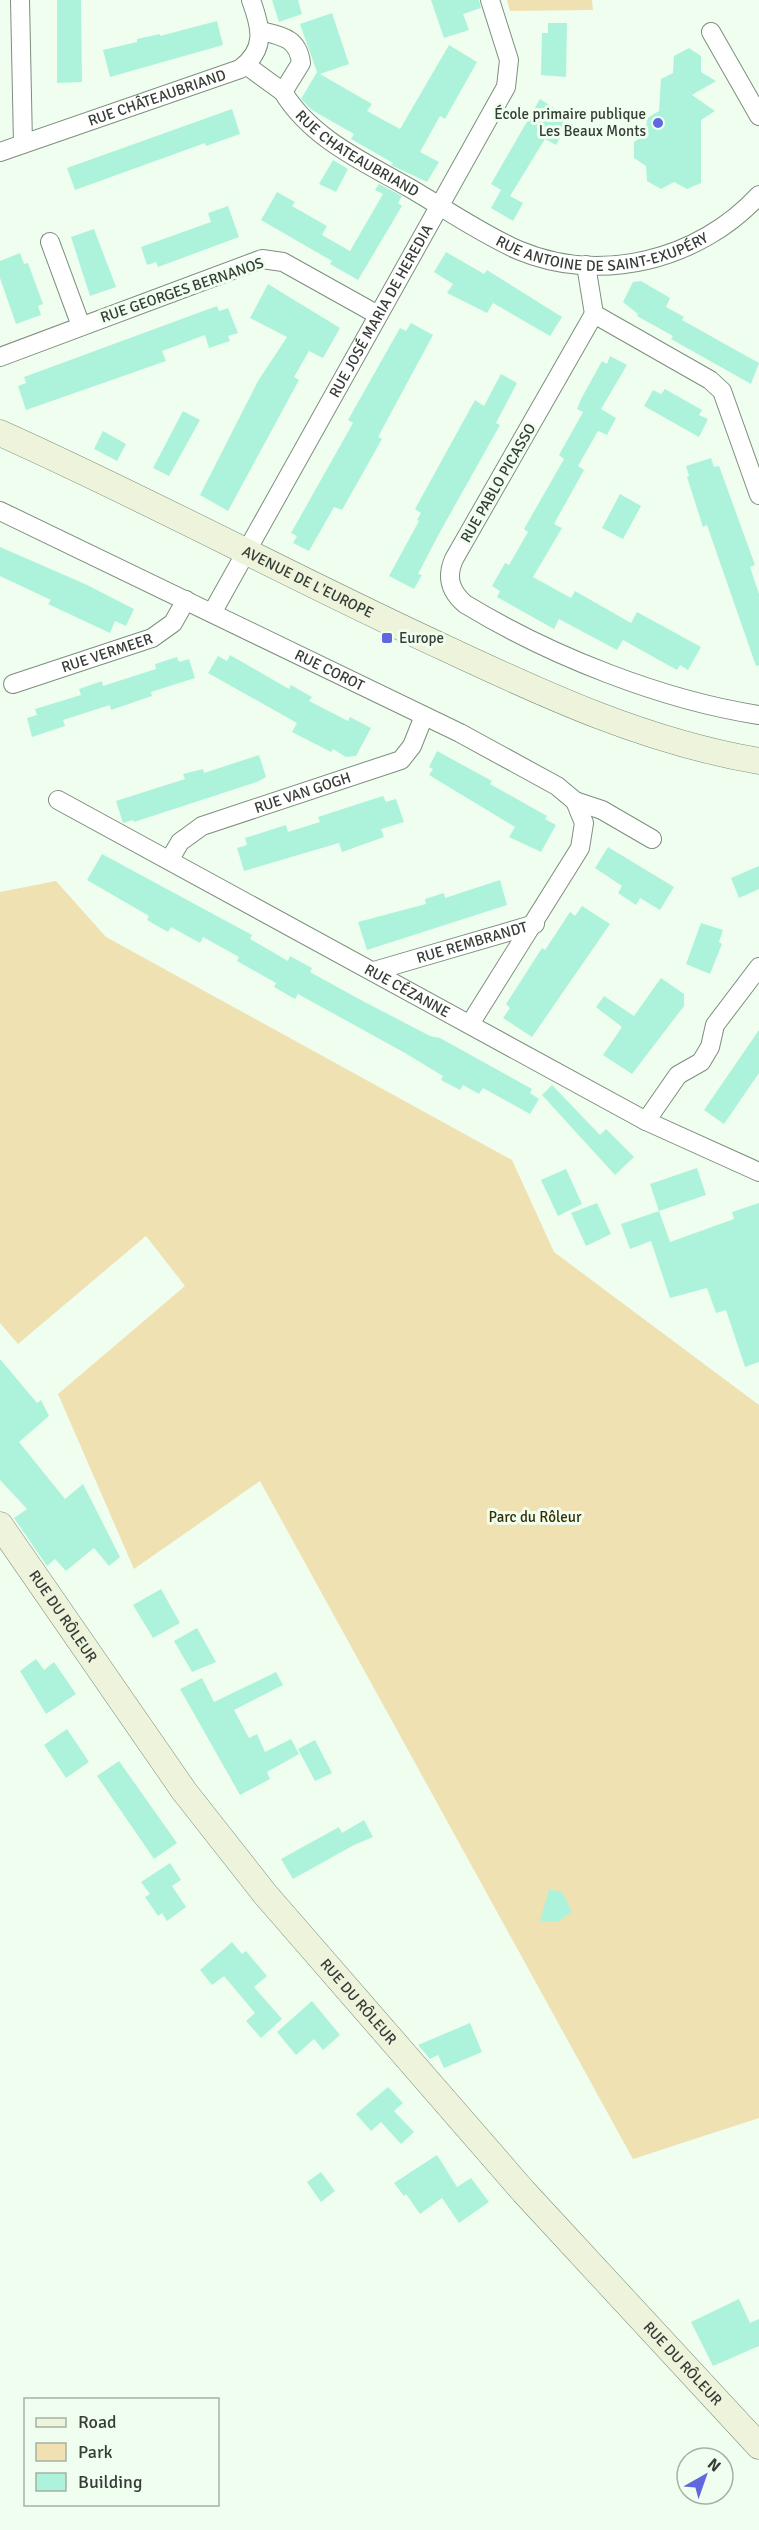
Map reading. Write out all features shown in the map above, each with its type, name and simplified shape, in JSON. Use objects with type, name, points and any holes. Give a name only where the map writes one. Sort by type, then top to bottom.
[{"type":"street","points":[[20,0],[23,144]]},
{"type":"street","points":[[246,65],[260,45],[261,31],[251,0]]},
{"type":"street","name":"RUE JOSÉ MARIA DE HEREDIA","points":[[212,613],[244,552],[501,98],[509,78],[507,52],[490,0]]},
{"type":"street","points":[[261,31],[286,37],[297,47],[301,63],[283,92]]},
{"type":"street","points":[[711,32],[759,116]]},
{"type":"street","name":"RUE CHÂTEAUBRIAND","points":[[0,152],[233,72],[246,65]]},
{"type":"street","name":"RUE CHATEAUBRIAND","points":[[246,65],[283,92],[298,113],[327,139],[440,205]]},
{"type":"street","name":"RUE ANTOINE DE SAINT-EXUPÉRY","points":[[440,205],[518,249],[557,262],[586,265],[627,264],[675,252],[720,230],[759,195]]},
{"type":"street","name":"RUE GEORGES BERNANOS","points":[[50,242],[81,326]]},
{"type":"street","name":"RUE GEORGES BERNANOS","points":[[0,357],[268,259],[283,262],[378,315]]},
{"type":"street","points":[[586,265],[594,314],[710,380],[722,391],[759,495]]},
{"type":"street","name":"RUE PABLO PICASSO","points":[[594,314],[454,559],[450,575],[453,591],[474,610],[581,663],[663,692],[759,715]]},
{"type":"street","name":"AVENUE DE L'EUROPE","points":[[0,433],[559,702],[650,735],[759,761]]},
{"type":"street","name":"RUE COROT","points":[[0,511],[424,716],[543,777],[575,801],[602,810],[652,839]]},
{"type":"street","name":"RUE VERMEER","points":[[13,684],[152,638],[173,622],[186,600]]},
{"type":"street","name":"RUE VAN GOGH","points":[[170,859],[180,842],[202,826],[401,760],[412,746],[424,716]]},
{"type":"street","name":"RUE CÉZANNE","points":[[58,800],[170,859],[646,1121],[759,1172]]},
{"type":"street","name":"RUE REMBRANDT","points":[[470,1024],[535,924],[583,841],[584,823],[575,801]]},
{"type":"street","name":"RUE REMBRANDT","points":[[374,971],[535,924]]},
{"type":"street","points":[[646,1121],[678,1076],[702,1062],[710,1047],[716,1025],[759,967]]},
{"type":"street","name":"RUE DU RÔLEUR","points":[[0,1525],[179,1783],[265,1894],[524,2193],[759,2446]]},
{"type":"green space","points":[[507,0],[592,0],[593,10],[510,11]]},
{"type":"green space","name":"Parc du Rôleur","points":[[56,881],[106,937],[512,1160],[554,1252],[759,1405],[759,2118],[633,2159],[260,1481],[134,1569],[58,1394],[185,1286],[146,1236],[18,1344],[0,1323],[0,892]]},
{"type":"building","points":[[57,0],[81,0],[82,82],[57,83]]},
{"type":"building","points":[[272,0],[298,0],[302,14],[279,22]]},
{"type":"building","points":[[431,0],[479,0],[481,8],[463,14],[469,30],[444,38]]},
{"type":"building","points":[[332,13],[349,64],[320,74],[372,104],[367,111],[400,129],[449,45],[477,62],[445,119],[440,116],[420,152],[439,162],[427,182],[391,165],[393,163],[351,139],[354,134],[312,110],[301,99],[317,72],[300,24]]},
{"type":"building","points":[[217,21],[223,45],[110,77],[103,50],[137,42],[137,39],[160,34],[160,36]]},
{"type":"building","points":[[548,23],[567,23],[566,77],[541,75],[542,33],[548,33]]},
{"type":"building","points":[[689,48],[701,56],[701,72],[716,81],[692,95],[715,111],[701,120],[701,183],[687,189],[674,182],[661,189],[647,181],[646,166],[634,158],[634,142],[646,134],[647,118],[659,111],[661,79],[673,73],[674,56]]},
{"type":"building","points":[[540,99],[568,117],[563,125],[566,127],[556,145],[545,139],[510,196],[523,203],[513,221],[491,208],[501,190],[508,194],[491,184]]},
{"type":"building","points":[[232,109],[240,134],[206,146],[205,143],[75,190],[67,168]]},
{"type":"building","points":[[333,160],[348,169],[336,192],[319,184]]},
{"type":"building","points":[[379,184],[402,196],[398,203],[402,206],[358,280],[330,264],[332,261],[261,220],[277,192],[295,202],[292,206],[327,226],[322,235],[350,251],[383,194],[375,190]]},
{"type":"building","points":[[228,206],[239,237],[158,267],[156,262],[147,265],[141,247],[211,222],[208,213]]},
{"type":"building","points":[[94,229],[116,287],[90,296],[71,237]]},
{"type":"building","points":[[446,252],[484,274],[487,270],[562,317],[550,336],[493,303],[487,313],[447,293],[453,284],[434,272]]},
{"type":"building","points":[[20,253],[24,264],[28,263],[43,304],[38,306],[41,315],[16,324],[0,278],[0,261]]},
{"type":"building","points":[[641,281],[670,298],[666,307],[684,317],[682,320],[759,363],[751,384],[671,339],[673,336],[637,316],[638,314],[623,302],[633,282]]},
{"type":"building","points":[[268,284],[340,328],[323,358],[309,351],[294,377],[299,380],[228,511],[200,495],[258,381],[287,337],[250,318]]},
{"type":"building","points":[[217,306],[219,311],[228,308],[238,333],[228,336],[230,341],[209,348],[205,335],[162,351],[166,361],[26,410],[18,386],[26,383],[24,377]]},
{"type":"building","points":[[411,323],[433,335],[378,437],[382,439],[342,510],[334,507],[309,551],[293,543],[297,536],[291,533],[353,423],[348,420],[400,328],[406,331]]},
{"type":"building","points":[[610,356],[627,365],[601,409],[616,418],[607,435],[598,431],[578,466],[584,470],[554,524],[562,528],[533,577],[571,598],[575,591],[631,623],[637,612],[701,647],[688,670],[680,665],[677,670],[623,640],[617,650],[559,619],[554,629],[497,597],[500,591],[492,586],[505,563],[509,565],[528,532],[524,529],[564,459],[559,455],[583,412],[577,409],[581,399],[602,361],[607,364]]},
{"type":"building","points":[[501,374],[517,383],[496,423],[500,425],[440,532],[418,574],[422,575],[414,589],[389,576],[419,521],[417,520],[421,513],[415,509],[475,400],[484,406]]},
{"type":"building","points":[[665,389],[702,410],[699,415],[708,419],[699,437],[644,406],[653,390],[661,394]]},
{"type":"building","points":[[183,411],[200,420],[169,476],[153,468]]},
{"type":"building","points":[[103,431],[126,444],[117,461],[94,449]]},
{"type":"building","points":[[711,458],[714,467],[719,466],[755,565],[750,567],[759,594],[759,665],[756,666],[707,525],[703,527],[687,477],[689,476],[686,466]]},
{"type":"building","points":[[620,494],[641,506],[623,539],[602,528]]},
{"type":"building","points":[[0,547],[85,584],[134,609],[126,626],[115,621],[110,633],[48,604],[51,600],[0,576]]},
{"type":"building","points":[[230,655],[289,689],[291,685],[312,697],[309,701],[348,721],[350,717],[371,728],[356,756],[346,757],[333,749],[331,752],[292,732],[297,723],[208,673],[218,656],[227,661]]},
{"type":"building","points":[[177,657],[179,662],[189,659],[195,678],[151,692],[152,696],[111,710],[110,705],[63,720],[65,726],[32,737],[27,718],[37,715],[35,709],[81,695],[79,689],[102,681],[103,686],[156,669],[155,664]]},
{"type":"building","points":[[437,751],[492,781],[490,784],[547,816],[545,819],[556,825],[541,852],[509,837],[515,827],[429,775],[433,769],[429,767]]},
{"type":"building","points":[[259,755],[266,777],[257,782],[134,822],[133,820],[123,823],[116,801],[185,779],[183,774],[203,769],[204,773]]},
{"type":"building","points":[[383,796],[386,802],[396,799],[404,822],[381,829],[384,837],[342,852],[339,843],[244,871],[237,848],[247,845],[245,838],[286,825],[288,832],[320,822],[318,817]]},
{"type":"building","points":[[608,847],[674,887],[660,910],[640,898],[636,905],[618,893],[622,886],[595,868]]},
{"type":"building","points":[[102,854],[252,935],[250,939],[288,961],[290,956],[312,968],[310,972],[359,999],[430,1036],[440,1038],[532,1089],[530,1093],[539,1099],[530,1114],[483,1088],[479,1094],[463,1085],[460,1090],[441,1080],[443,1076],[405,1053],[298,994],[295,999],[274,987],[276,983],[237,961],[239,957],[203,937],[200,943],[171,927],[168,932],[147,920],[149,916],[87,880]]},
{"type":"building","points":[[759,866],[759,889],[739,898],[731,878]]},
{"type":"building","points":[[500,880],[507,905],[367,950],[358,922],[426,904],[425,899],[444,893],[445,898]]},
{"type":"building","points":[[582,906],[610,924],[532,1037],[503,1018],[510,1008],[506,1004],[542,948],[545,950],[570,912],[575,916]]},
{"type":"building","points":[[701,923],[723,930],[719,942],[722,944],[710,974],[686,964]]},
{"type":"building","points":[[661,978],[684,994],[684,1006],[632,1074],[603,1055],[622,1027],[596,1007],[604,996],[634,1016]]},
{"type":"building","points":[[759,1030],[759,1073],[724,1124],[704,1110]]},
{"type":"building","points":[[552,1085],[600,1135],[606,1129],[634,1157],[615,1175],[542,1095]]},
{"type":"building","points":[[697,1168],[706,1195],[659,1211],[650,1184]]},
{"type":"building","points":[[566,1169],[582,1204],[558,1216],[541,1180]]},
{"type":"building","points":[[597,1203],[611,1234],[586,1246],[571,1213]]},
{"type":"building","points":[[759,1203],[759,1362],[745,1367],[726,1310],[716,1313],[707,1288],[670,1298],[651,1241],[630,1249],[621,1224],[659,1211],[670,1242],[734,1219],[732,1212]]},
{"type":"building","points":[[0,1359],[37,1403],[41,1400],[49,1416],[19,1442],[65,1499],[83,1484],[120,1557],[109,1566],[94,1548],[66,1571],[55,1559],[47,1566],[14,1518],[27,1509],[0,1480]]},
{"type":"building","points":[[161,1589],[180,1623],[153,1638],[133,1605]]},
{"type":"building","points":[[197,1628],[216,1662],[192,1672],[174,1641]]},
{"type":"building","points":[[36,1659],[44,1670],[54,1662],[76,1694],[46,1714],[20,1671]]},
{"type":"building","points":[[276,1672],[283,1685],[234,1710],[249,1738],[257,1734],[265,1752],[291,1739],[299,1754],[267,1772],[270,1779],[240,1795],[180,1689],[202,1678],[214,1702]]},
{"type":"building","points":[[67,1729],[89,1762],[66,1778],[44,1745]]},
{"type":"building","points":[[315,1740],[332,1773],[315,1781],[298,1749]]},
{"type":"building","points":[[119,1761],[177,1843],[154,1859],[97,1776]]},
{"type":"building","points":[[364,1820],[373,1837],[293,1879],[281,1859],[339,1827],[342,1833]]},
{"type":"building","points":[[170,1863],[181,1880],[172,1886],[186,1907],[167,1921],[162,1913],[158,1916],[145,1897],[150,1894],[141,1882]]},
{"type":"building","points":[[549,1889],[562,1892],[572,1912],[557,1922],[540,1921]]},
{"type":"building","points":[[232,1942],[242,1954],[246,1951],[267,1976],[254,1987],[282,2019],[261,2038],[246,2021],[255,2013],[224,1976],[212,1985],[200,1970]]},
{"type":"building","points":[[312,2001],[340,2035],[323,2050],[314,2039],[296,2055],[277,2032]]},
{"type":"building","points":[[470,2023],[482,2052],[444,2068],[438,2055],[430,2059],[418,2045]]},
{"type":"building","points":[[388,2087],[403,2103],[394,2111],[414,2132],[401,2144],[381,2122],[371,2131],[356,2114]]},
{"type":"building","points":[[437,2155],[457,2187],[471,2178],[489,2202],[459,2223],[442,2198],[420,2214],[406,2194],[404,2196],[394,2183]]},
{"type":"building","points":[[321,2172],[335,2191],[321,2202],[307,2182]]},
{"type":"building","points":[[739,2299],[750,2323],[759,2319],[759,2346],[713,2366],[691,2322]]},
{"type":"place","name":"École primaire publique Les Beaux Monts","points":[[658,123]]},
{"type":"place","name":"Europe","points":[[387,638]]}]
